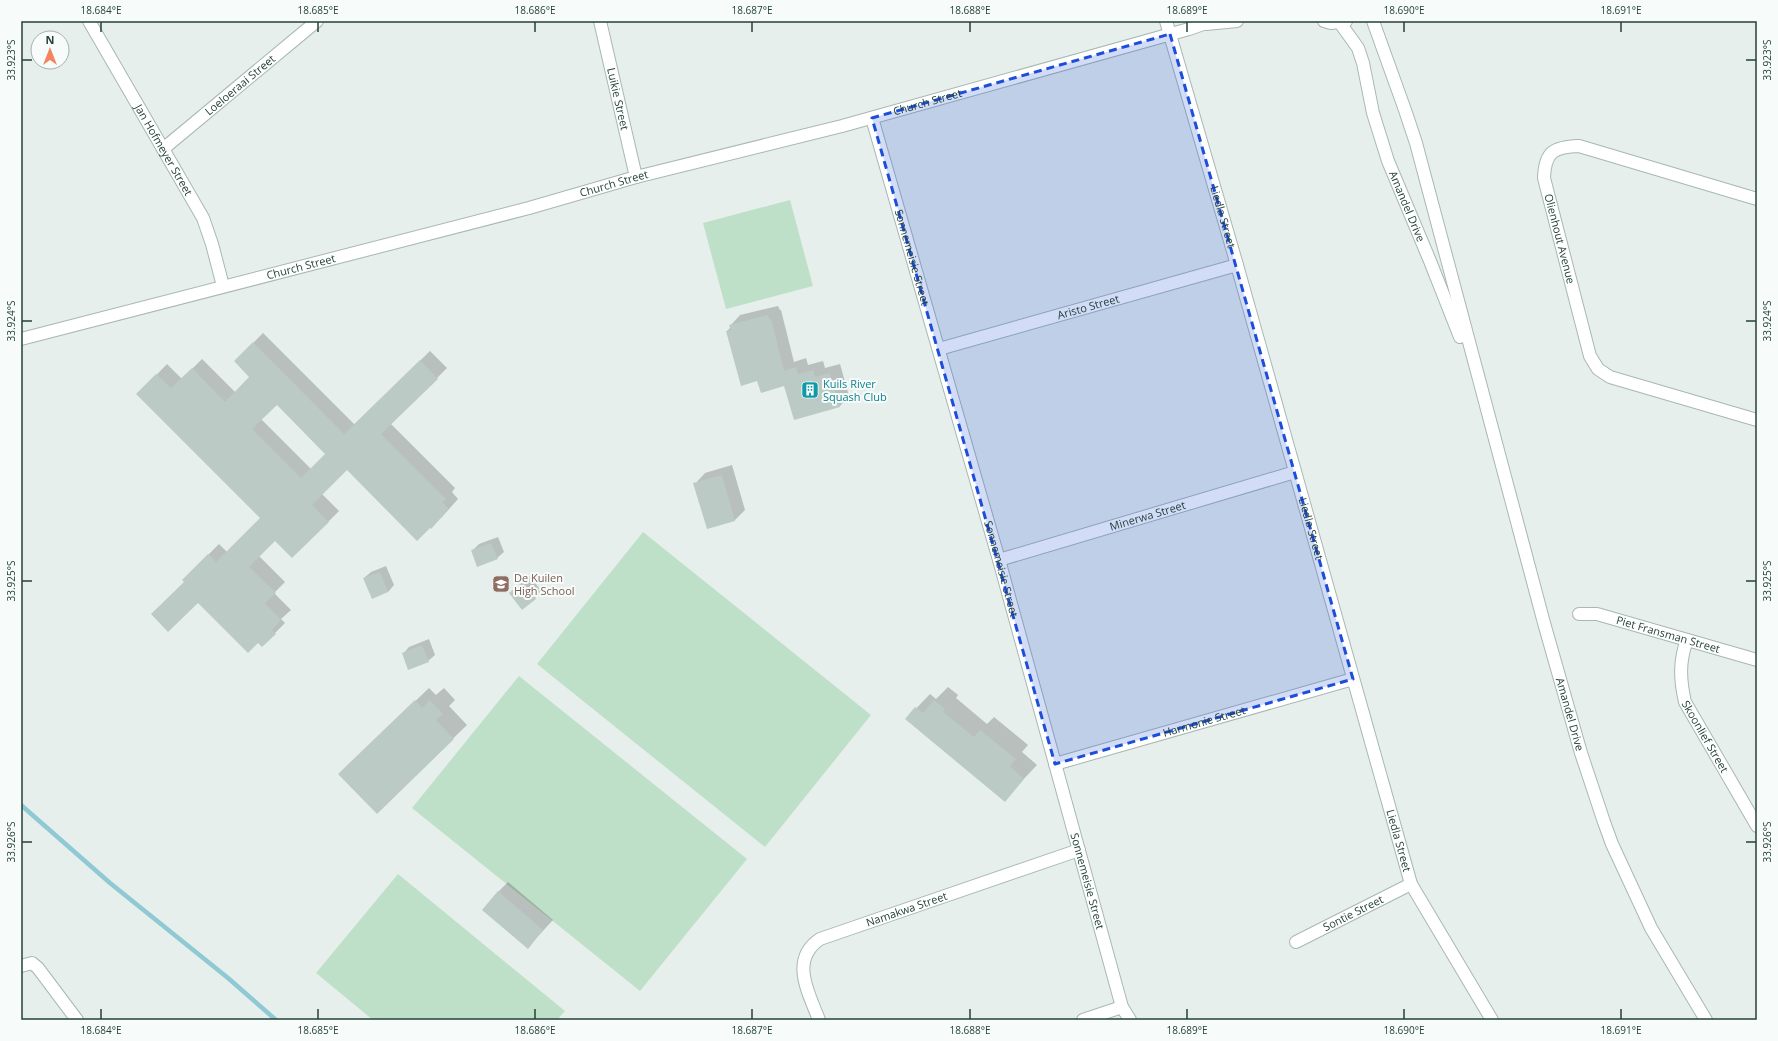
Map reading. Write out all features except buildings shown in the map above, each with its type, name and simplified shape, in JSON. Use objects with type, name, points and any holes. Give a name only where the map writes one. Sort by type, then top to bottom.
[{"type":"street","name":"Jan Hofmeyer Street","points":[[89,21],[203,218],[212,244],[223,286]]},
{"type":"street","name":"Loeloeraai Street","points":[[163,149],[317,21]]},
{"type":"street","name":"Luikie Street","points":[[600,21],[636,178]]},
{"type":"street","name":"Liedla Street","points":[[1166,21],[1237,265],[1410,884],[1492,1020]]},
{"type":"street","name":"Church Street","points":[[21,339],[529,208],[636,178],[872,118],[1209,23],[1237,21]]},
{"type":"street","points":[[1324,21],[1343,22]]},
{"type":"street","name":"Amandel Drive","points":[[1373,21],[1416,143],[1480,390],[1581,753],[1612,844],[1651,928],[1706,1020]]},
{"type":"street","name":"Amandel Drive","points":[[1343,22],[1358,48],[1363,63],[1373,113],[1388,161],[1430,261],[1480,390]]},
{"type":"street","name":"Sonnemeisie Street","points":[[872,118],[999,560],[1122,1007],[1130,1020]]},
{"type":"street","name":"Olienhout Avenue","points":[[1757,199],[1579,146],[1560,147],[1552,154],[1545,165],[1544,178],[1590,356],[1598,369],[1610,377],[1757,420]]},
{"type":"street","name":"Aristo Street","points":[[939,349],[1237,265]]},
{"type":"street","name":"Minerwa Street","points":[[999,560],[1295,472]]},
{"type":"street","name":"Piet Fransman Street","points":[[1579,614],[1597,614],[1757,660]]},
{"type":"street","name":"Skoonlief Street","points":[[1687,640],[1683,652],[1680,671],[1685,702],[1757,826]]},
{"type":"street","name":"Harmonie Street","points":[[1055,764],[1353,679]]},
{"type":"street","name":"Namakwa Street","points":[[819,1020],[803,974],[803,963],[807,951],[816,942],[1079,850]]},
{"type":"street","name":"Sontie Street","points":[[1296,942],[1410,884]]},
{"type":"street","points":[[23,965],[32,963],[38,968],[77,1020]]},
{"type":"street","points":[[1083,1020],[1122,1007]]},
{"type":"highlighted area","points":[[1170,34],[1353,679],[1055,764],[872,118]]},
{"type":"green space","points":[[790,200],[813,286],[726,309],[703,223]]},
{"type":"green space","points":[[643,532],[871,715],[765,847],[537,664]]},
{"type":"green space","points":[[519,676],[747,859],[640,991],[412,808]]},
{"type":"green space","points":[[398,874],[565,1011],[557,1020],[373,1020],[316,973]]},
{"type":"waterway","points":[[21,805],[110,883],[228,978],[276,1020]]},
{"type":"place","name":"Kuils River Squash Club","points":[[810,390]]},
{"type":"place","name":"De Kuilen High School","points":[[501,584]]}]
